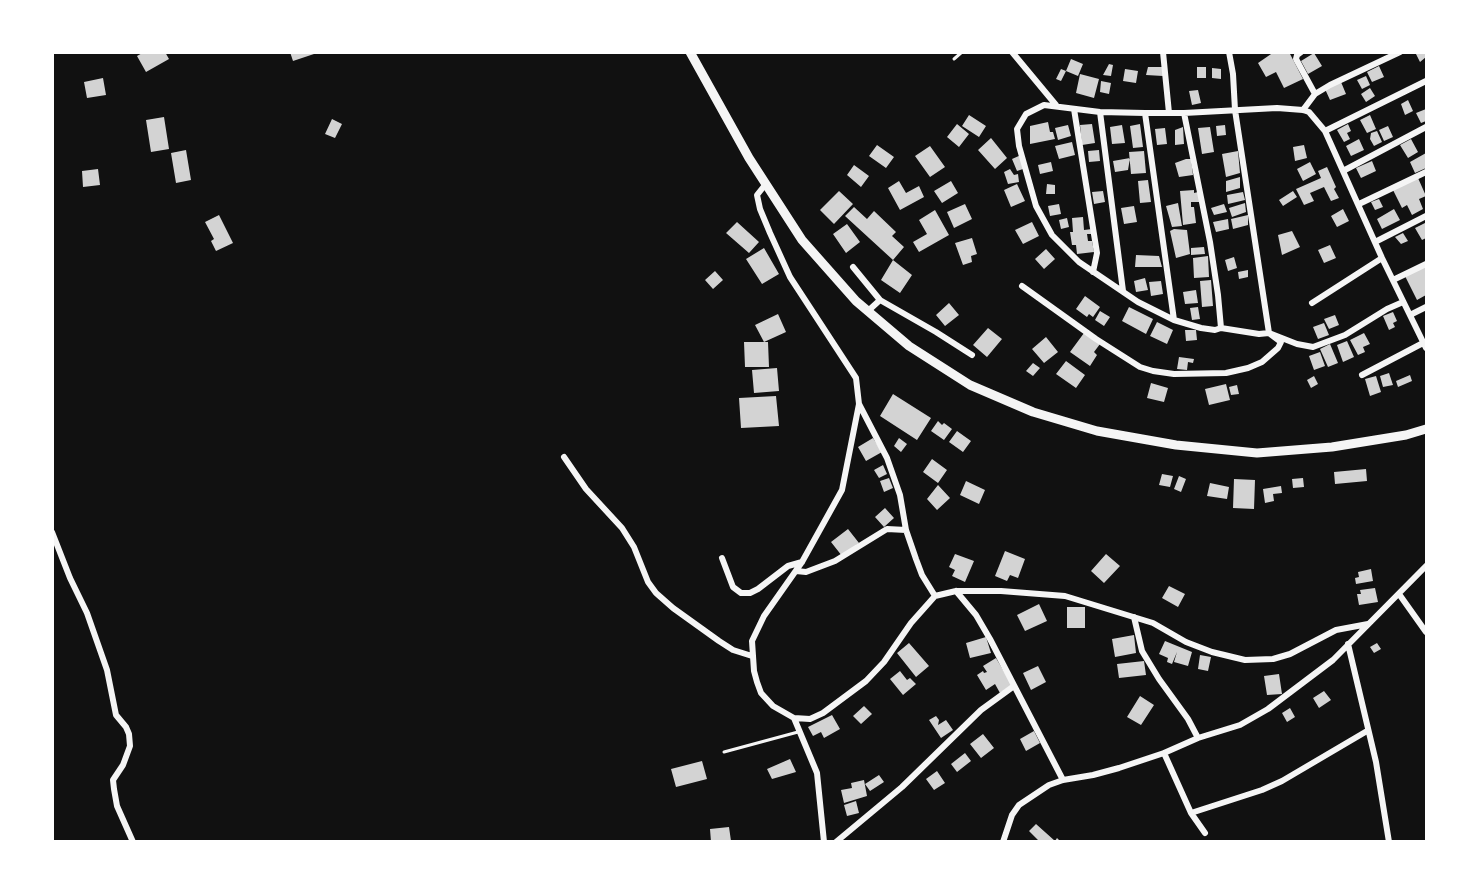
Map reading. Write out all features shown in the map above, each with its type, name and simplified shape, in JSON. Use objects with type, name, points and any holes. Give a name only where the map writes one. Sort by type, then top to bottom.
[{"type":"main road","points":[[690,52],[765,185],[802,240],[867,311],[909,346],[970,385],[1033,412],[1097,431],[1176,445],[1257,453],[1332,447],[1406,435],[1426,429]]},
{"type":"street","points":[[1012,52],[1056,105]]},
{"type":"street","points":[[1163,52],[1169,112]]},
{"type":"street","points":[[1022,286],[1096,339],[1140,367],[1153,371],[1197,375],[1226,373],[1262,362],[1278,348],[1281,342],[1269,333],[1235,110],[1229,52]]},
{"type":"street","points":[[1301,52],[1296,59],[1316,94]]},
{"type":"street","points":[[1303,110],[1316,94],[1330,85],[1400,52]]},
{"type":"street","points":[[1325,131],[1426,81]]},
{"type":"street","points":[[1362,375],[1425,345],[1382,258],[1325,131],[1315,117],[1303,110],[1277,108],[1145,113],[1100,112],[1044,105],[1026,114],[1017,129],[1019,146],[1033,196],[1042,220],[1052,235],[1068,252],[1093,272],[1174,320],[1215,330],[1221,328],[1247,333],[1269,333],[1297,344],[1313,347],[1345,335],[1387,309],[1403,302]]},
{"type":"street","points":[[1074,109],[1085,193],[1096,253],[1093,272]]},
{"type":"street","points":[[1100,112],[1123,291]]},
{"type":"street","points":[[1145,113],[1174,320]]},
{"type":"street","points":[[1184,113],[1210,242],[1221,328]]},
{"type":"street","points":[[1343,171],[1426,127]]},
{"type":"street","points":[[1359,204],[1426,172]]},
{"type":"street","points":[[765,185],[758,195],[760,209],[770,233],[790,277],[856,378],[859,404],[850,441],[844,485],[802,562],[757,628],[752,641],[754,671],[762,693],[773,706],[794,718],[810,719],[823,713],[866,681],[884,662],[911,623],[935,596],[956,591],[1001,591],[1055,595],[1153,623],[1186,642],[1245,660],[1273,659],[1290,654],[1336,630],[1368,624]]},
{"type":"street","points":[[1375,242],[1426,216]]},
{"type":"street","points":[[1312,303],[1382,258]]},
{"type":"street","points":[[1393,280],[1426,264]]},
{"type":"street","points":[[854,267],[880,300],[972,355]]},
{"type":"street","points":[[867,311],[880,300]]},
{"type":"street","points":[[1410,315],[1426,307]]},
{"type":"street","points":[[859,404],[887,458],[900,495],[906,530],[922,575],[935,596]]},
{"type":"street","points":[[564,457],[586,489],[622,528],[634,547],[648,582],[656,593],[719,641],[734,650],[752,656]]},
{"type":"street","points":[[796,571],[806,572],[835,561],[887,529],[906,530]]},
{"type":"street","points":[[52,532],[91,623],[107,670],[116,715],[129,734],[130,746],[123,765],[113,780],[117,806],[133,842]]},
{"type":"street","points":[[722,558],[733,587],[741,593],[750,593],[758,589],[788,566],[802,562]]},
{"type":"street","points":[[1003,842],[1012,815],[1019,806],[1038,792],[1063,780],[1093,775],[1164,753],[1198,738],[1240,725],[1269,709],[1332,660],[1426,566]]},
{"type":"street","points":[[956,591],[976,615],[1063,780]]},
{"type":"street","points":[[1399,594],[1426,632]]},
{"type":"street","points":[[1134,617],[1142,651],[1158,679],[1188,719],[1198,738]]},
{"type":"street","points":[[1348,644],[1376,762],[1389,842]]},
{"type":"street","points":[[836,842],[902,787],[981,710],[1014,686]]},
{"type":"street","points":[[794,718],[817,773],[824,842]]},
{"type":"street","points":[[1191,813],[1262,790],[1282,781],[1367,731]]},
{"type":"street","points":[[1164,753],[1191,813],[1205,833]]},
{"type":"lane","points":[[954,59],[962,52]]},
{"type":"lane","points":[[724,752],[800,731]]},
{"type":"building","points":[[144,52],[165,52],[169,59],[146,72],[137,56]]},
{"type":"building","points":[[290,52],[317,52],[317,53],[293,61]]},
{"type":"building","points":[[1274,52],[1289,52],[1303,79],[1284,88],[1276,72],[1266,77],[1258,63]]},
{"type":"building","points":[[1415,52],[1426,52],[1426,57],[1420,62]]},
{"type":"building","points":[[1314,53],[1322,66],[1308,74],[1301,61]]},
{"type":"building","points":[[1071,59],[1083,64],[1078,76],[1066,71]]},
{"type":"building","points":[[1109,64],[1113,65],[1111,76],[1103,75]]},
{"type":"building","points":[[1379,66],[1384,77],[1372,82],[1367,72]]},
{"type":"building","points":[[1148,67],[1163,67],[1163,76],[1146,75]]},
{"type":"building","points":[[1197,67],[1206,67],[1206,78],[1197,78]]},
{"type":"building","points":[[1212,68],[1221,69],[1221,79],[1212,78]]},
{"type":"building","points":[[1061,69],[1066,71],[1061,81],[1056,79]]},
{"type":"building","points":[[1125,69],[1138,71],[1136,83],[1123,81]]},
{"type":"building","points":[[1080,74],[1099,79],[1094,98],[1076,93]]},
{"type":"building","points":[[1366,76],[1370,85],[1362,89],[1357,80]]},
{"type":"building","points":[[103,78],[106,95],[87,98],[84,82]]},
{"type":"building","points":[[1101,81],[1111,83],[1109,94],[1100,92]]},
{"type":"building","points":[[1341,82],[1346,94],[1330,100],[1325,89]]},
{"type":"building","points":[[1370,88],[1375,96],[1366,102],[1361,94]]},
{"type":"building","points":[[1198,90],[1201,103],[1192,105],[1189,91]]},
{"type":"building","points":[[1408,100],[1413,111],[1405,115],[1401,104]]},
{"type":"building","points":[[1426,109],[1426,121],[1421,123],[1416,113]]},
{"type":"building","points":[[969,115],[986,126],[979,137],[962,126]]},
{"type":"building","points":[[1370,115],[1376,129],[1367,133],[1360,120]]},
{"type":"building","points":[[164,117],[169,149],[151,152],[146,120]]},
{"type":"building","points":[[332,119],[342,124],[335,138],[325,134]]},
{"type":"building","points":[[1048,122],[1050,132],[1053,132],[1055,139],[1030,144],[1030,126]]},
{"type":"building","points":[[957,124],[969,134],[959,147],[947,137]]},
{"type":"building","points":[[1092,124],[1095,143],[1082,145],[1080,125]]},
{"type":"building","points":[[1140,124],[1143,147],[1133,148],[1130,126]]},
{"type":"building","points":[[1348,124],[1351,131],[1347,133],[1350,139],[1344,142],[1337,130]]},
{"type":"building","points":[[1068,125],[1071,136],[1058,140],[1055,128]]},
{"type":"building","points":[[1122,125],[1125,143],[1112,144],[1110,127]]},
{"type":"building","points":[[1225,125],[1226,135],[1217,136],[1216,126]]},
{"type":"building","points":[[1388,126],[1393,137],[1384,141],[1379,130]]},
{"type":"building","points":[[1183,127],[1184,144],[1175,145],[1175,130]]},
{"type":"building","points":[[1210,127],[1214,152],[1202,154],[1198,128]]},
{"type":"building","points":[[1165,128],[1167,144],[1157,145],[1155,129]]},
{"type":"building","points":[[1377,131],[1382,142],[1374,146],[1370,139],[1371,133]]},
{"type":"building","points":[[991,138],[1007,158],[995,169],[978,150]]},
{"type":"building","points":[[1359,139],[1364,150],[1351,156],[1346,146]]},
{"type":"building","points":[[1411,139],[1418,152],[1408,158],[1400,145]]},
{"type":"building","points":[[1072,142],[1075,155],[1059,159],[1055,146]]},
{"type":"building","points":[[877,145],[894,157],[886,168],[869,156]]},
{"type":"building","points":[[1304,145],[1307,158],[1295,161],[1293,147]]},
{"type":"building","points":[[930,146],[945,167],[930,177],[915,156]]},
{"type":"building","points":[[186,150],[191,180],[176,183],[171,153]]},
{"type":"building","points":[[1099,150],[1100,161],[1089,162],[1088,151]]},
{"type":"building","points":[[1144,151],[1146,173],[1131,174],[1129,152]]},
{"type":"building","points":[[1238,151],[1240,173],[1226,177],[1222,154]]},
{"type":"building","points":[[1426,153],[1426,168],[1415,173],[1410,162]]},
{"type":"building","points":[[1021,155],[1026,168],[1017,171],[1012,159]]},
{"type":"building","points":[[1130,158],[1128,170],[1115,172],[1113,161]]},
{"type":"building","points":[[1191,159],[1193,175],[1179,177],[1175,163]]},
{"type":"building","points":[[1372,161],[1376,171],[1361,178],[1356,168]]},
{"type":"building","points":[[1051,162],[1053,171],[1040,174],[1038,165]]},
{"type":"building","points":[[1310,162],[1316,174],[1303,181],[1297,169]]},
{"type":"building","points":[[854,165],[869,176],[861,187],[847,175]]},
{"type":"building","points":[[1327,167],[1339,198],[1331,201],[1324,187],[1310,193],[1314,201],[1304,205],[1296,189],[1321,178],[1318,171]]},
{"type":"building","points":[[98,169],[100,185],[83,187],[82,171]]},
{"type":"building","points":[[1010,169],[1014,175],[1018,174],[1019,182],[1008,184],[1004,172]]},
{"type":"building","points":[[1240,177],[1240,188],[1226,192],[1226,181]]},
{"type":"building","points":[[1418,178],[1426,196],[1419,199],[1423,209],[1412,215],[1407,205],[1402,208],[1393,190]]},
{"type":"building","points":[[1148,180],[1151,202],[1140,203],[1138,181]]},
{"type":"building","points":[[899,181],[906,193],[919,186],[924,197],[900,210],[888,188]]},
{"type":"building","points":[[951,181],[958,193],[942,203],[934,191]]},
{"type":"building","points":[[1017,184],[1025,201],[1011,207],[1004,190]]},
{"type":"building","points":[[1047,184],[1055,185],[1055,194],[1046,194]]},
{"type":"building","points":[[1194,190],[1194,193],[1198,192],[1200,202],[1191,202],[1196,223],[1183,225],[1180,191]]},
{"type":"building","points":[[839,191],[853,204],[834,224],[820,210]]},
{"type":"building","points":[[1103,191],[1105,202],[1094,204],[1092,192]]},
{"type":"building","points":[[1293,191],[1297,197],[1283,206],[1279,200]]},
{"type":"building","points":[[1243,192],[1245,200],[1228,204],[1227,195]]},
{"type":"building","points":[[1379,199],[1383,207],[1375,210],[1371,202]]},
{"type":"building","points":[[1178,203],[1182,226],[1172,227],[1166,206]]},
{"type":"building","points":[[1245,203],[1246,212],[1232,217],[1229,208]]},
{"type":"building","points":[[965,204],[972,219],[954,228],[947,212]]},
{"type":"building","points":[[1059,204],[1061,214],[1050,216],[1048,206]]},
{"type":"building","points":[[1224,204],[1227,212],[1214,215],[1211,208]]},
{"type":"building","points":[[1134,206],[1137,222],[1124,224],[1121,208]]},
{"type":"building","points":[[854,207],[867,219],[874,211],[896,232],[892,236],[904,247],[893,260],[845,216]]},
{"type":"building","points":[[1343,209],[1349,221],[1337,227],[1331,216]]},
{"type":"building","points":[[1394,209],[1400,220],[1382,229],[1377,219]]},
{"type":"building","points":[[935,210],[949,235],[919,252],[913,242],[927,234],[919,220]]},
{"type":"building","points":[[219,215],[233,243],[216,251],[211,241],[214,239],[205,222]]},
{"type":"building","points":[[1248,215],[1248,225],[1233,229],[1231,219]]},
{"type":"building","points":[[1083,217],[1084,230],[1092,229],[1092,234],[1087,234],[1088,241],[1092,241],[1094,252],[1077,254],[1076,245],[1072,245],[1070,232],[1073,232],[1072,218]]},
{"type":"building","points":[[1067,218],[1069,227],[1061,229],[1059,220]]},
{"type":"building","points":[[1228,219],[1229,229],[1216,232],[1213,222]]},
{"type":"building","points":[[737,222],[759,242],[749,253],[726,233]]},
{"type":"building","points":[[1032,222],[1039,236],[1023,244],[1015,230]]},
{"type":"building","points":[[1425,223],[1426,238],[1422,240],[1415,228]]},
{"type":"building","points":[[847,224],[860,242],[846,253],[833,234]]},
{"type":"building","points":[[1187,230],[1190,254],[1176,258],[1170,231]]},
{"type":"building","points":[[1292,231],[1300,247],[1282,255],[1278,235]]},
{"type":"building","points":[[1403,233],[1408,241],[1401,244],[1395,237]]},
{"type":"building","points":[[972,238],[977,254],[971,256],[972,262],[963,265],[955,243]]},
{"type":"building","points":[[1330,245],[1336,258],[1324,263],[1318,250]]},
{"type":"building","points":[[1204,247],[1205,254],[1191,255],[1191,248]]},
{"type":"building","points":[[764,248],[779,274],[762,284],[746,259]]},
{"type":"building","points":[[1046,249],[1055,259],[1044,269],[1035,259]]},
{"type":"building","points":[[1136,255],[1159,256],[1162,267],[1135,267]]},
{"type":"building","points":[[1208,256],[1209,277],[1194,278],[1193,258]]},
{"type":"building","points":[[1234,257],[1237,268],[1228,271],[1225,260]]},
{"type":"building","points":[[893,260],[912,275],[900,293],[881,280]]},
{"type":"building","points":[[1426,265],[1426,295],[1417,300],[1405,276]]},
{"type":"building","points":[[1248,270],[1248,277],[1239,279],[1238,272]]},
{"type":"building","points":[[715,271],[723,280],[713,289],[705,280]]},
{"type":"building","points":[[1145,278],[1148,290],[1136,292],[1134,281]]},
{"type":"building","points":[[1211,280],[1213,306],[1202,307],[1200,281]]},
{"type":"building","points":[[1161,281],[1163,294],[1151,296],[1149,282]]},
{"type":"building","points":[[1196,290],[1198,303],[1185,304],[1183,292]]},
{"type":"building","points":[[1085,296],[1100,307],[1093,317],[1089,314],[1087,317],[1076,309]]},
{"type":"building","points":[[949,303],[959,315],[945,326],[936,315]]},
{"type":"building","points":[[1129,307],[1153,319],[1146,334],[1122,321]]},
{"type":"building","points":[[1198,307],[1200,319],[1192,320],[1190,308]]},
{"type":"building","points":[[1100,311],[1110,317],[1104,326],[1095,320]]},
{"type":"building","points":[[1393,312],[1397,321],[1393,323],[1395,327],[1389,330],[1383,316]]},
{"type":"building","points":[[778,314],[786,332],[764,342],[755,325]]},
{"type":"building","points":[[1335,315],[1339,325],[1329,329],[1324,319]]},
{"type":"building","points":[[1157,322],[1173,330],[1167,344],[1150,336]]},
{"type":"building","points":[[1324,323],[1329,335],[1318,339],[1313,327]]},
{"type":"building","points":[[988,328],[1002,339],[987,357],[973,345]]},
{"type":"building","points":[[1185,330],[1196,330],[1197,340],[1186,341]]},
{"type":"building","points":[[1084,333],[1100,344],[1094,352],[1097,355],[1090,366],[1070,352]]},
{"type":"building","points":[[1364,333],[1370,344],[1363,347],[1365,352],[1358,355],[1350,340]]},
{"type":"building","points":[[1046,337],[1058,352],[1044,363],[1032,349]]},
{"type":"building","points":[[1347,341],[1354,357],[1343,362],[1337,345]]},
{"type":"building","points":[[744,342],[768,342],[769,367],[745,367]]},
{"type":"building","points":[[1330,344],[1338,363],[1328,367],[1320,349]]},
{"type":"building","points":[[1320,352],[1325,366],[1314,370],[1309,356]]},
{"type":"building","points":[[1179,357],[1194,359],[1193,363],[1188,362],[1187,370],[1177,369]]},
{"type":"building","points":[[1066,361],[1085,375],[1076,388],[1056,374]]},
{"type":"building","points":[[1033,363],[1040,368],[1033,376],[1026,371]]},
{"type":"building","points":[[777,368],[779,391],[754,393],[752,370]]},
{"type":"building","points":[[1389,373],[1393,385],[1383,387],[1380,376]]},
{"type":"building","points":[[1410,375],[1412,381],[1398,387],[1396,381]]},
{"type":"building","points":[[1314,376],[1318,384],[1311,388],[1307,380]]},
{"type":"building","points":[[1376,376],[1381,392],[1370,396],[1365,379]]},
{"type":"building","points":[[1151,383],[1168,388],[1164,402],[1147,398]]},
{"type":"building","points":[[1226,384],[1230,400],[1209,405],[1205,389]]},
{"type":"building","points":[[1237,385],[1239,394],[1231,395],[1229,387]]},
{"type":"building","points":[[893,394],[931,418],[917,440],[880,416]]},
{"type":"building","points":[[776,396],[779,426],[741,428],[739,398]]},
{"type":"building","points":[[938,421],[952,429],[944,440],[931,431]]},
{"type":"building","points":[[957,431],[971,441],[963,452],[949,442]]},
{"type":"building","points":[[873,438],[882,452],[866,461],[858,447]]},
{"type":"building","points":[[899,438],[907,444],[901,452],[894,446]]},
{"type":"building","points":[[932,459],[947,470],[938,483],[923,472]]},
{"type":"building","points":[[883,465],[887,474],[879,478],[874,470]]},
{"type":"building","points":[[1366,469],[1367,481],[1335,484],[1334,472]]},
{"type":"building","points":[[1162,474],[1173,476],[1170,487],[1159,485]]},
{"type":"building","points":[[1179,476],[1186,479],[1181,492],[1174,489]]},
{"type":"building","points":[[889,478],[893,488],[884,492],[880,481]]},
{"type":"building","points":[[1303,478],[1304,487],[1293,488],[1292,479]]},
{"type":"building","points":[[1234,479],[1255,480],[1254,509],[1233,508]]},
{"type":"building","points":[[966,481],[985,490],[979,504],[960,495]]},
{"type":"building","points":[[1210,483],[1229,487],[1227,499],[1207,496]]},
{"type":"building","points":[[938,485],[950,498],[937,510],[927,499]]},
{"type":"building","points":[[1281,486],[1282,493],[1273,494],[1274,501],[1265,503],[1263,489]]},
{"type":"building","points":[[885,508],[894,518],[884,527],[875,517]]},
{"type":"building","points":[[848,529],[859,543],[842,556],[831,542]]},
{"type":"building","points":[[1005,551],[1025,559],[1018,578],[1010,575],[1007,581],[995,576]]},
{"type":"building","points":[[955,554],[974,561],[965,582],[952,576],[955,570],[949,567]]},
{"type":"building","points":[[1106,554],[1120,566],[1104,583],[1091,571]]},
{"type":"building","points":[[1371,569],[1373,581],[1356,584],[1355,578],[1359,577],[1358,572]]},
{"type":"building","points":[[1169,586],[1185,594],[1178,607],[1162,598]]},
{"type":"building","points":[[1375,588],[1378,602],[1359,605],[1357,594],[1361,594],[1360,590]]},
{"type":"building","points":[[1039,604],[1047,621],[1025,631],[1017,615]]},
{"type":"building","points":[[1067,607],[1085,607],[1085,628],[1067,628]]},
{"type":"building","points":[[1134,635],[1136,653],[1115,657],[1112,639]]},
{"type":"building","points":[[986,637],[991,653],[970,658],[966,643]]},
{"type":"building","points":[[1165,641],[1192,652],[1188,666],[1174,662],[1177,652],[1172,664],[1167,662],[1168,658],[1159,654]]},
{"type":"building","points":[[909,643],[929,666],[916,677],[897,653]]},
{"type":"building","points":[[1377,643],[1381,649],[1374,653],[1370,647]]},
{"type":"building","points":[[1200,655],[1211,657],[1208,671],[1198,669]]},
{"type":"building","points":[[996,658],[1012,685],[1000,693],[995,684],[986,690],[977,675],[983,671],[987,672],[983,666]]},
{"type":"building","points":[[1144,661],[1146,675],[1119,678],[1117,664]]},
{"type":"building","points":[[1038,666],[1046,682],[1031,690],[1023,673]]},
{"type":"building","points":[[900,671],[907,680],[910,678],[916,684],[903,695],[890,679]]},
{"type":"building","points":[[1279,674],[1282,694],[1267,695],[1264,676]]},
{"type":"building","points":[[1324,691],[1331,700],[1319,708],[1313,698]]},
{"type":"building","points":[[1140,696],[1154,705],[1141,725],[1127,717]]},
{"type":"building","points":[[864,706],[872,714],[861,724],[853,716]]},
{"type":"building","points":[[1290,708],[1295,717],[1287,722],[1282,713]]},
{"type":"building","points":[[832,715],[840,729],[824,738],[821,732],[813,736],[808,727]]},
{"type":"building","points":[[936,716],[939,720],[938,725],[946,720],[953,730],[941,738],[929,720]]},
{"type":"building","points":[[1034,731],[1040,743],[1026,751],[1020,739]]},
{"type":"building","points":[[983,734],[994,748],[981,758],[970,744]]},
{"type":"building","points":[[965,753],[971,761],[957,772],[951,764]]},
{"type":"building","points":[[790,759],[796,772],[772,779],[767,769]]},
{"type":"building","points":[[702,761],[707,779],[676,787],[671,769]]},
{"type":"building","points":[[937,771],[945,783],[934,790],[926,779]]},
{"type":"building","points":[[879,775],[884,782],[870,791],[865,784]]},
{"type":"building","points":[[864,780],[867,796],[844,803],[841,790],[852,788],[851,783]]},
{"type":"building","points":[[856,801],[859,813],[847,816],[844,805]]},
{"type":"building","points":[[1036,824],[1055,841],[1057,838],[1059,840],[1057,842],[1040,842],[1029,831]]},
{"type":"building","points":[[729,827],[731,841],[711,842],[710,829]]}]
